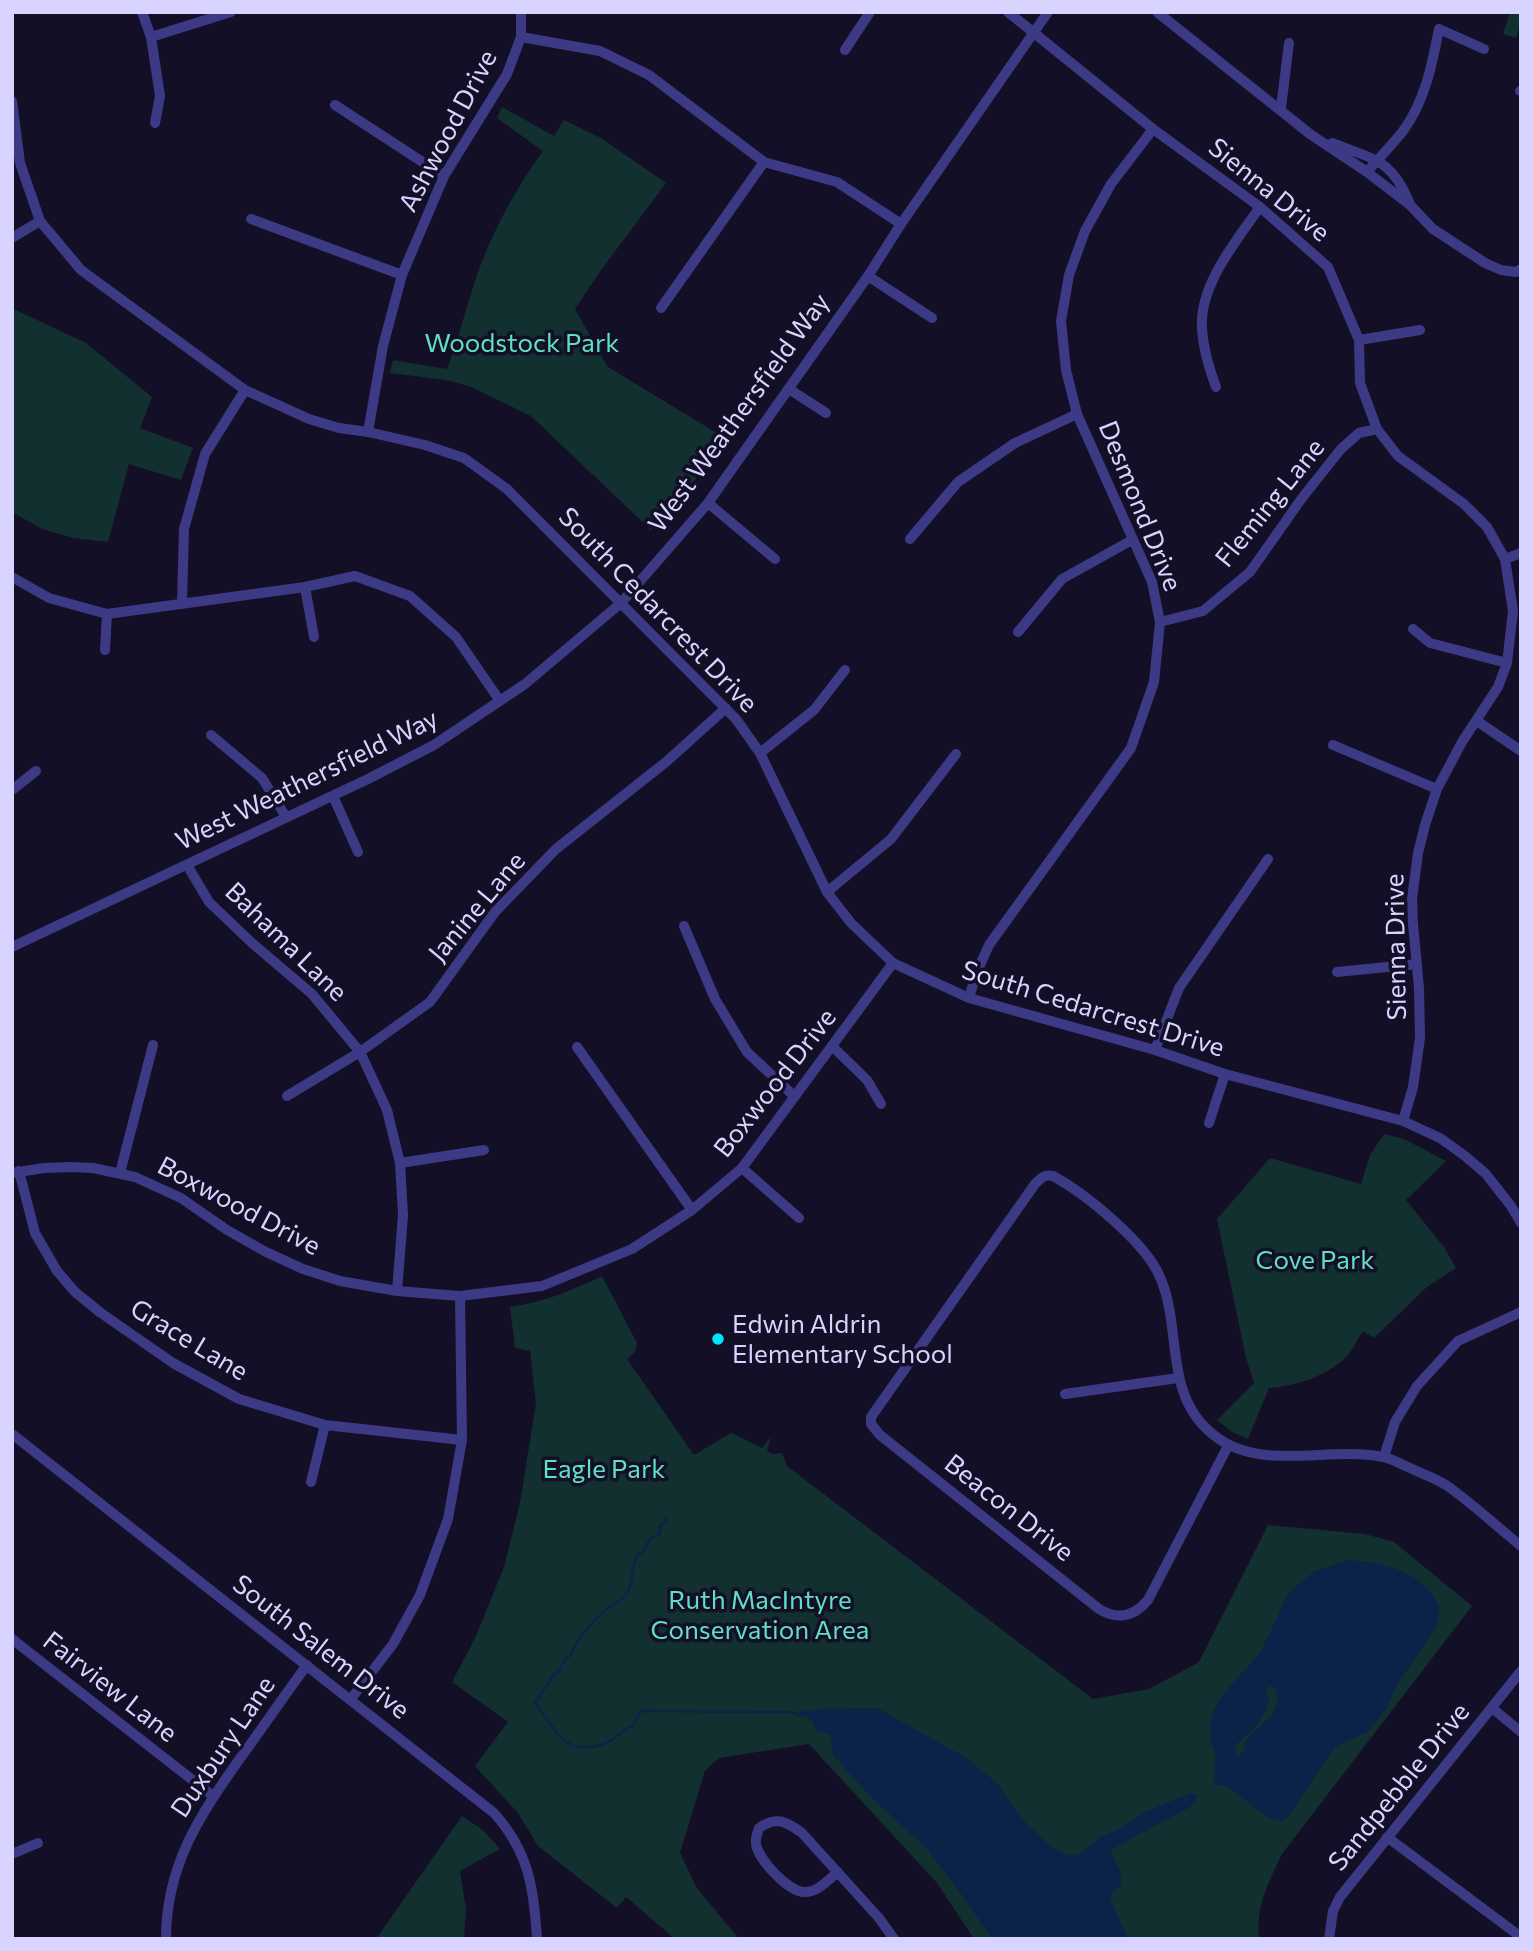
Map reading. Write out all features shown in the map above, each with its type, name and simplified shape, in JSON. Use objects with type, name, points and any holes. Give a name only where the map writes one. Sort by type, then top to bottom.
[{"type":"street","points":[[142,12],[151,37],[160,96],[155,123]]},
{"type":"street","points":[[151,37],[231,12]]},
{"type":"street","name":"Ashwood Drive","points":[[368,432],[383,346],[402,275],[444,176],[507,74],[521,37],[521,12]]},
{"type":"street","points":[[845,50],[870,12]]},
{"type":"street","name":"Sienna Drive","points":[[1008,12],[1153,129],[1260,207],[1328,267],[1359,340],[1360,383],[1377,429],[1398,456],[1464,504],[1479,519],[1505,559],[1513,611],[1507,663],[1497,687],[1456,752],[1437,789],[1424,825],[1415,876],[1413,924],[1421,1010],[1420,1038],[1413,1087],[1403,1121]]},
{"type":"street","name":"West Weathersfield Way","points":[[16,945],[333,796],[434,745],[500,701],[567,650],[621,603],[708,503],[868,276],[1048,12]]},
{"type":"street","points":[[1157,12],[1281,108],[1310,134],[1410,205],[1433,229],[1485,263],[1501,270],[1516,272],[1521,269]]},
{"type":"street","points":[[1367,172],[1404,130],[1420,102],[1430,75],[1439,29],[1484,49]]},
{"type":"street","points":[[521,37],[600,51],[649,75],[764,162],[838,182],[901,224]]},
{"type":"street","points":[[1281,108],[1289,43]]},
{"type":"street","name":"South Cedarcrest Drive","points":[[12,100],[20,163],[40,220],[81,270],[245,390],[309,419],[339,428],[425,445],[464,458],[507,489],[726,708],[760,753],[827,892],[851,923],[893,963],[969,998],[1154,1050],[1225,1074],[1403,1121],[1440,1138],[1486,1174],[1521,1223]]},
{"type":"street","points":[[335,105],[444,176]]},
{"type":"street","name":"Desmond Drive","points":[[969,998],[989,946],[1131,748],[1154,682],[1160,622],[1152,582],[1077,414],[1066,370],[1061,321],[1069,275],[1085,230],[1111,184],[1153,129]]},
{"type":"street","points":[[1310,134],[1376,161],[1392,171],[1402,184],[1410,205]]},
{"type":"street","points":[[662,307],[764,162]]},
{"type":"street","points":[[1216,387],[1206,358],[1201,325],[1207,298],[1217,268],[1260,207]]},
{"type":"street","points":[[251,219],[402,275]]},
{"type":"street","points":[[12,238],[40,220]]},
{"type":"street","points":[[868,276],[932,318]]},
{"type":"street","points":[[1359,340],[1420,330]]},
{"type":"street","points":[[789,389],[826,413]]},
{"type":"street","points":[[182,604],[184,529],[205,454],[245,390]]},
{"type":"street","points":[[910,539],[958,482],[1015,443],[1077,414]]},
{"type":"street","name":"Fleming Lane","points":[[1160,622],[1203,611],[1250,572],[1302,498],[1341,449],[1360,433],[1377,429]]},
{"type":"street","points":[[708,503],[775,559]]},
{"type":"street","points":[[1018,632],[1062,579],[1132,540]]},
{"type":"street","points":[[1505,559],[1521,554]]},
{"type":"street","points":[[12,577],[50,598],[107,614],[305,587],[355,576],[410,596],[456,637],[500,701]]},
{"type":"street","points":[[305,587],[314,636]]},
{"type":"street","points":[[105,650],[107,614]]},
{"type":"street","points":[[1413,629],[1430,643],[1507,663]]},
{"type":"street","points":[[760,753],[814,710],[845,670]]},
{"type":"street","name":"Janine Lane","points":[[286,1096],[360,1052],[430,1002],[495,912],[556,849],[666,762],[726,708]]},
{"type":"street","points":[[1477,721],[1521,751]]},
{"type":"street","points":[[211,735],[262,778],[286,817]]},
{"type":"street","points":[[1333,745],[1437,789]]},
{"type":"street","points":[[827,892],[891,839],[956,754]]},
{"type":"street","points":[[12,790],[36,771]]},
{"type":"street","points":[[333,796],[358,852]]},
{"type":"street","points":[[1154,1050],[1179,988],[1268,859]]},
{"type":"street","name":"Bahama Lane","points":[[187,865],[209,902],[252,943],[313,994],[360,1052],[387,1111],[400,1163],[403,1215],[397,1291]]},
{"type":"street","points":[[684,926],[715,999],[747,1052],[794,1096]]},
{"type":"street","points":[[12,930],[16,945]]},
{"type":"street","name":"Boxwood Drive","points":[[16,1172],[71,1167],[120,1173],[166,1189],[242,1239],[303,1269],[340,1281],[397,1291],[460,1296],[542,1286],[632,1249],[692,1210],[742,1168],[893,963]]},
{"type":"street","points":[[1337,972],[1417,964]]},
{"type":"street","points":[[120,1173],[153,1045]]},
{"type":"street","points":[[833,1046],[867,1080],[881,1104]]},
{"type":"street","points":[[577,1047],[692,1210]]},
{"type":"street","points":[[1209,1123],[1225,1074]]},
{"type":"street","points":[[400,1163],[484,1150]]},
{"type":"street","points":[[742,1168],[799,1217]]},
{"type":"street","name":"Grace Lane","points":[[16,1172],[35,1233],[57,1272],[75,1292],[146,1346],[193,1375],[239,1399],[325,1425],[462,1440]]},
{"type":"street","name":"Beacon Drive","points":[[1178,1378],[1167,1296],[1153,1262],[1127,1231],[1060,1180],[1047,1175],[1035,1184],[873,1411],[872,1424],[880,1435],[1099,1609],[1112,1615],[1125,1616],[1141,1608],[1148,1600],[1228,1446]]},
{"type":"street","points":[[351,1699],[393,1644],[420,1595],[448,1519],[462,1440],[460,1296]]},
{"type":"street","points":[[1384,1457],[1395,1422],[1417,1386],[1458,1341],[1521,1312]]},
{"type":"street","points":[[1065,1394],[1178,1378],[1194,1415],[1209,1432],[1228,1446],[1262,1456],[1333,1454],[1384,1457],[1445,1484],[1521,1546]]},
{"type":"street","points":[[311,1482],[325,1425]]},
{"type":"street","name":"South Salem Drive","points":[[12,1434],[482,1802],[514,1839],[529,1875],[534,1891],[537,1939]]},
{"type":"street","name":"Fairview Lane","points":[[12,1639],[213,1796]]},
{"type":"street","name":"Duxbury Lane","points":[[166,1939],[170,1894],[179,1862],[195,1825],[306,1665]]},
{"type":"street","name":"Sandpebble Drive","points":[[1329,1939],[1333,1911],[1340,1897],[1521,1671]]},
{"type":"street","points":[[1492,1708],[1521,1732]]},
{"type":"street","points":[[838,1872],[814,1891],[802,1893],[790,1888],[758,1851],[755,1840],[759,1828],[777,1819],[787,1822],[802,1833],[838,1872],[879,1918],[894,1939]]},
{"type":"street","points":[[1387,1837],[1521,1937]]},
{"type":"street","points":[[12,1854],[38,1843]]},
{"type":"green space","points":[[1510,12],[1521,12],[1516,38],[1503,34]]},
{"type":"green space","name":"Woodstock Park","points":[[502,107],[554,136],[564,120],[601,138],[666,183],[575,309],[608,367],[725,438],[680,501],[651,530],[531,416],[469,386],[446,380],[390,373],[393,360],[447,369],[488,247],[513,197],[543,151],[497,118]]},
{"type":"green space","points":[[16,310],[86,343],[152,397],[140,428],[193,448],[181,480],[129,464],[108,542],[73,538],[42,529],[12,512],[12,311]]},
{"type":"green space","name":"Cove Park","points":[[1384,1134],[1404,1139],[1446,1161],[1406,1200],[1444,1247],[1456,1268],[1427,1287],[1374,1338],[1363,1331],[1348,1355],[1337,1365],[1299,1383],[1269,1388],[1248,1439],[1232,1432],[1217,1420],[1254,1383],[1246,1358],[1217,1219],[1270,1158],[1361,1184],[1370,1155]]},
{"type":"green space","name":"Ruth MacIntyre Conservation Area","points":[[602,1276],[637,1343],[635,1352],[627,1359],[694,1455],[731,1433],[762,1448],[771,1437],[767,1451],[772,1454],[782,1453],[787,1466],[1093,1699],[1149,1689],[1199,1662],[1268,1525],[1365,1534],[1394,1542],[1472,1606],[1282,1854],[1261,1905],[1259,1939],[974,1939],[937,1883],[809,1744],[719,1758],[705,1771],[680,1853],[697,1888],[739,1939],[675,1939],[626,1897],[617,1908],[538,1846],[518,1813],[475,1766],[508,1722],[452,1682],[476,1636],[504,1567],[520,1503],[536,1403],[530,1351],[515,1348],[510,1307],[557,1295]]},
{"type":"green space","points":[[462,1816],[483,1830],[500,1849],[460,1871],[466,1909],[464,1939],[376,1939]]},
{"type":"water","points":[[1348,1560],[1391,1567],[1420,1582],[1430,1591],[1440,1608],[1436,1627],[1398,1683],[1386,1709],[1369,1731],[1335,1747],[1290,1815],[1281,1821],[1267,1817],[1227,1786],[1214,1785],[1215,1753],[1210,1741],[1210,1723],[1222,1696],[1261,1651],[1289,1592],[1315,1571]],"holes":[[[1268,1686],[1274,1687],[1276,1707],[1251,1735],[1237,1758],[1235,1745],[1253,1730],[1262,1718],[1269,1696],[1265,1691]]]},
{"type":"water","points":[[877,1708],[963,1756],[996,1782],[1026,1823],[1054,1849],[1070,1855],[1080,1854],[1100,1837],[1123,1827],[1142,1813],[1191,1793],[1197,1795],[1197,1800],[1190,1807],[1111,1852],[1120,1870],[1121,1884],[1111,1894],[1111,1901],[1128,1939],[992,1939],[926,1848],[872,1798],[833,1755],[830,1734],[817,1732],[811,1719],[800,1712]]},
{"type":"waterway","points":[[666,1516],[666,1521],[660,1526],[660,1534],[652,1538],[645,1550],[636,1556],[626,1594],[604,1611],[585,1632],[535,1703],[565,1741],[583,1748],[610,1741],[633,1726],[641,1711],[790,1712],[801,1715]]},
{"type":"place","name":"Edwin Aldrin Elementary School","points":[[718,1339]]},
{"type":"park label","name":"Eagle Park","points":[[604,1469]]}]
